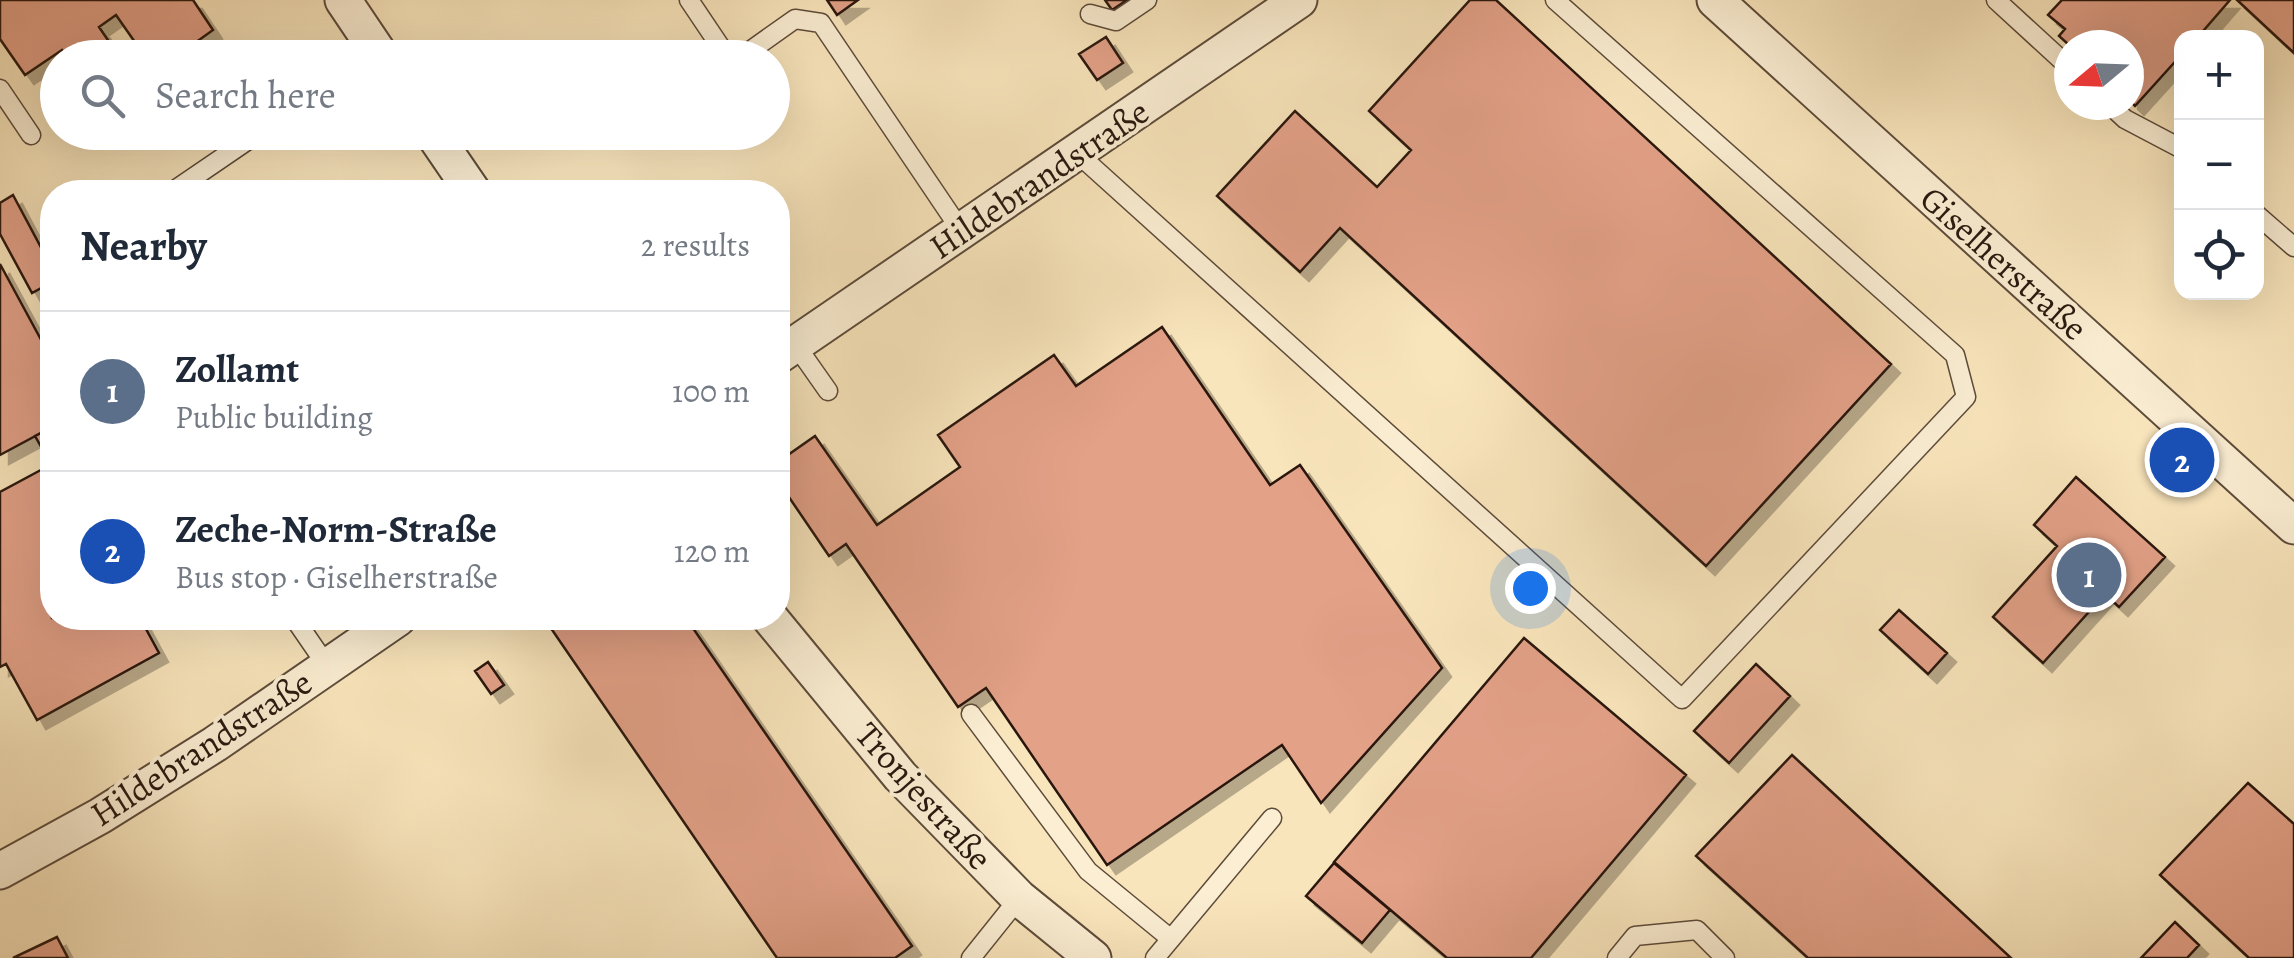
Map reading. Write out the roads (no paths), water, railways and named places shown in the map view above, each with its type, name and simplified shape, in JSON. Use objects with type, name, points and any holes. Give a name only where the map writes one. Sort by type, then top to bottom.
[{"type":"street","points":[[343,0],[368,40]]},
{"type":"street","name":"Hildebrandstraße","points":[[790,347],[1299,0]]},
{"type":"street","name":"Giselherstraße","points":[[1715,0],[2294,526]]},
{"type":"street","points":[[444,150],[465,180]]},
{"type":"street","name":"Hildebrandstraße","points":[[0,871],[100,816],[215,744],[380,630]]},
{"type":"street","name":"Tronjestraße","points":[[780,630],[900,776],[1019,898],[1093,958]]},
{"type":"lane","points":[[689,0],[716,40]]},
{"type":"lane","points":[[1090,14],[1116,21],[1147,0]]},
{"type":"lane","points":[[1077,153],[1682,699],[1966,396],[1955,355],[1556,0]]},
{"type":"lane","points":[[1996,0],[2054,53]]},
{"type":"lane","points":[[765,40],[796,18],[821,23],[962,232]]},
{"type":"lane","points":[[0,89],[30,134]]},
{"type":"lane","points":[[2127,120],[2174,145]]},
{"type":"lane","points":[[190,180],[234,150]]},
{"type":"lane","points":[[2264,221],[2294,247]]},
{"type":"lane","points":[[790,354],[828,391]]},
{"type":"lane","points":[[302,630],[327,666]]},
{"type":"lane","points":[[971,714],[1088,871],[1170,939]]},
{"type":"lane","points":[[1154,958],[1272,818]]},
{"type":"lane","points":[[971,958],[1019,898]]},
{"type":"lane","points":[[1617,958],[1636,936],[1697,930],[1725,958]]},
{"type":"place","name":"Zeche-Norm-Straße","points":[[2182,460]]},
{"type":"place","name":"Zollamt","points":[[2089,575]]}]
